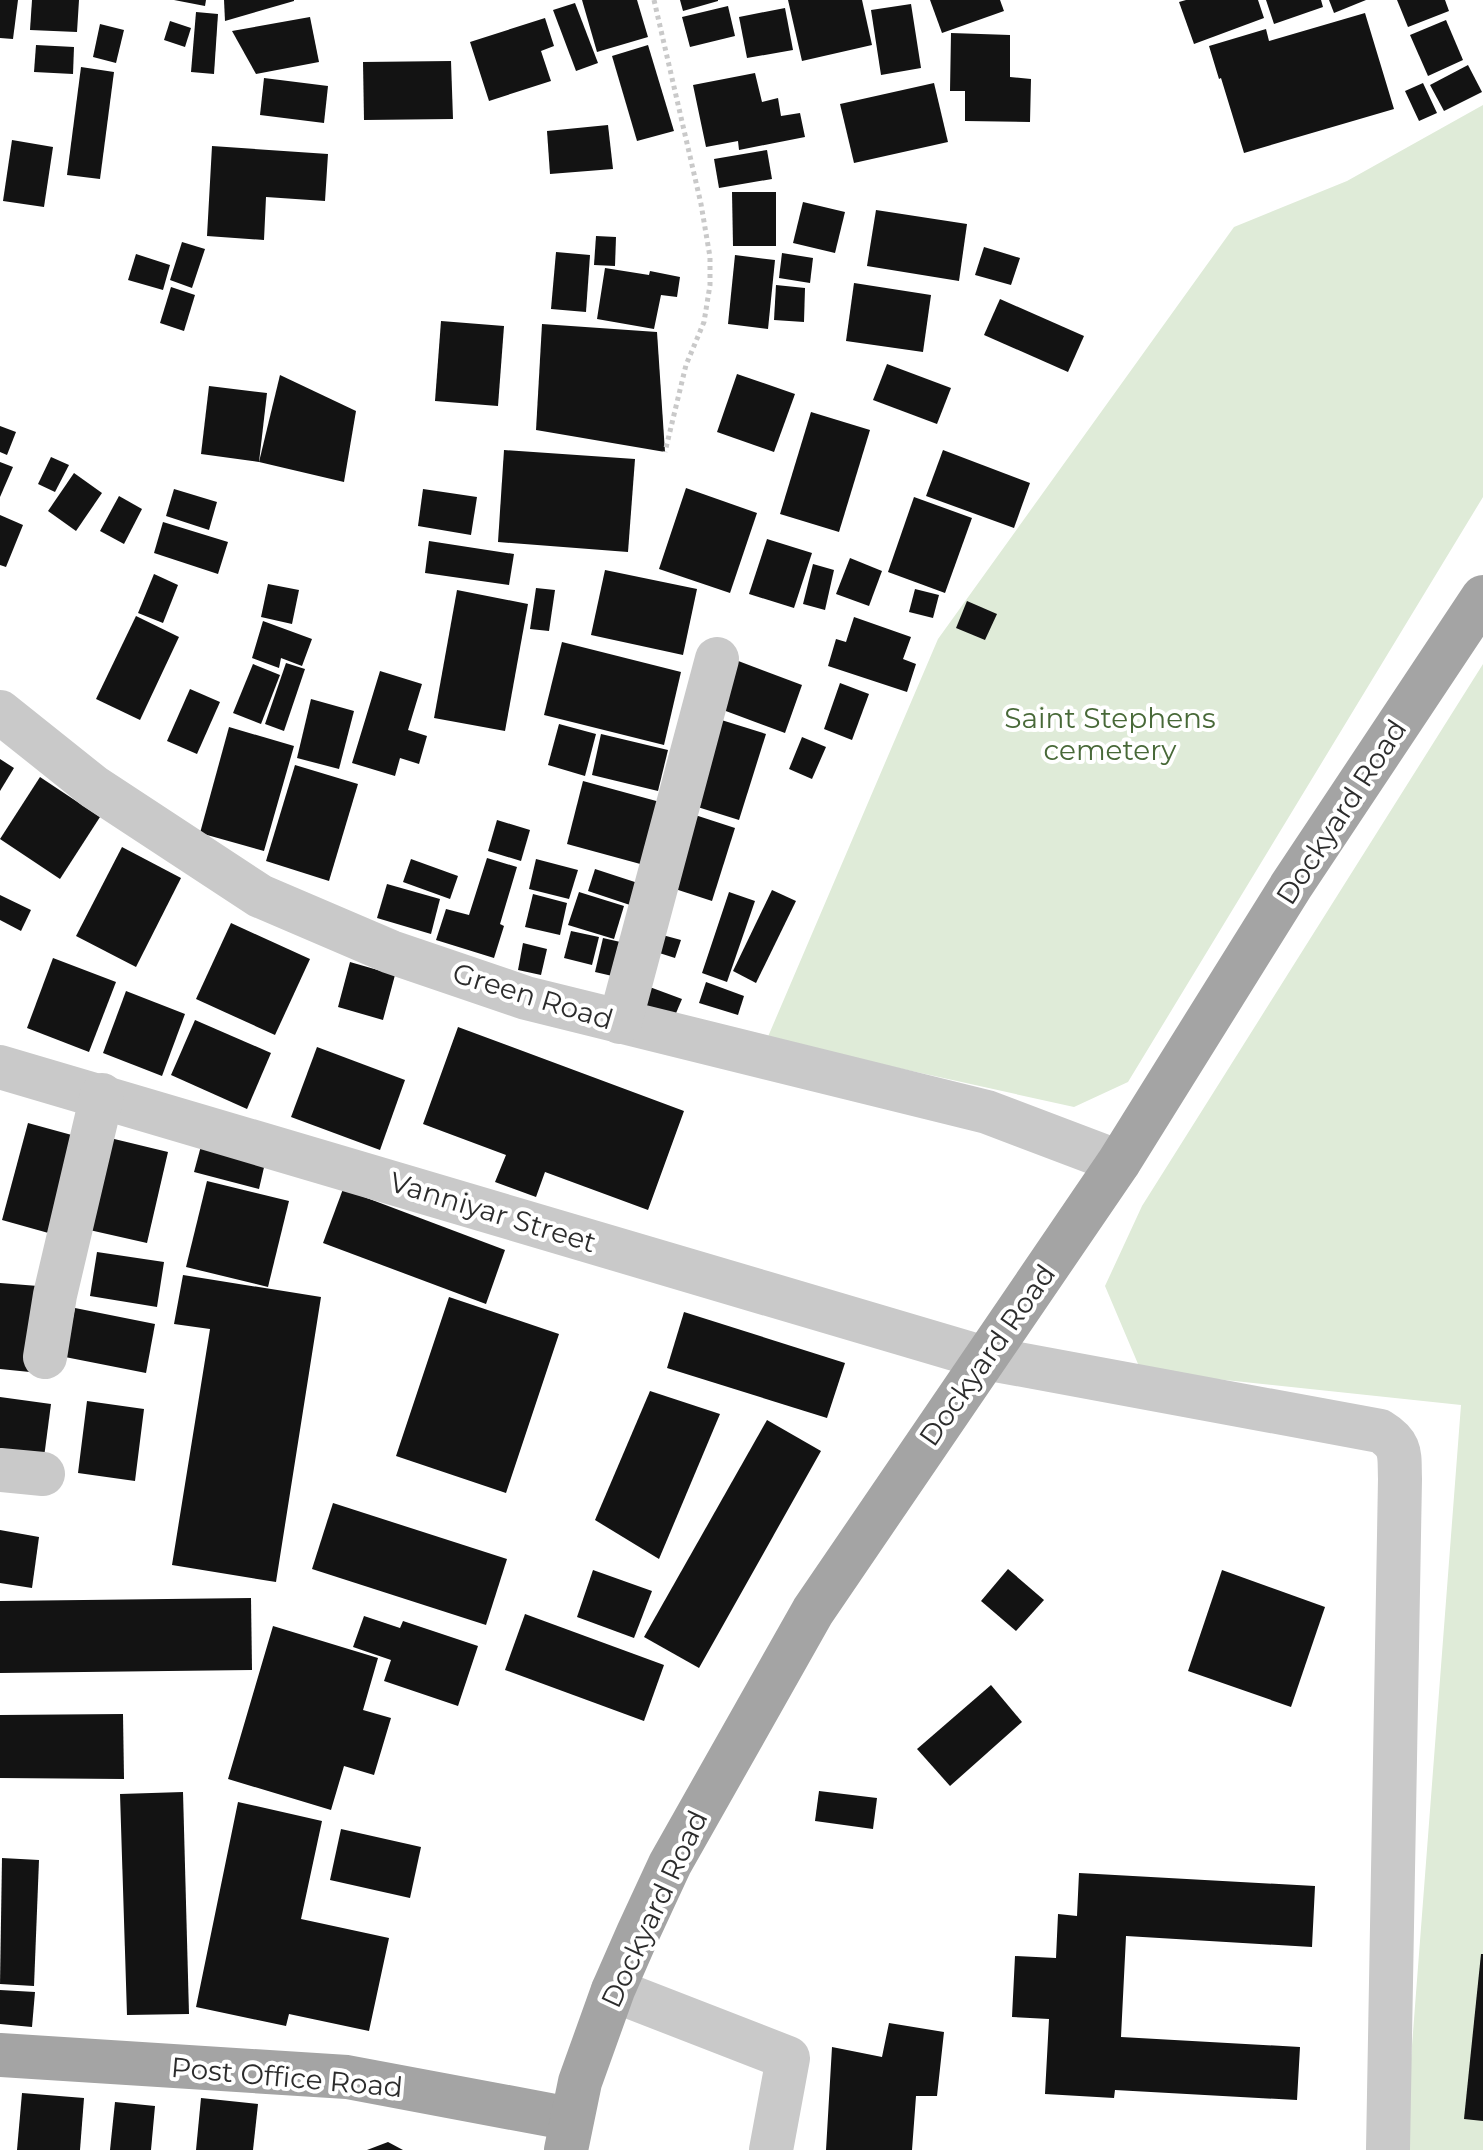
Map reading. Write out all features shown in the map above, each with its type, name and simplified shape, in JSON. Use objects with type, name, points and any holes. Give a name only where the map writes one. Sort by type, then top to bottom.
[{"type":"main road","name":"Dockyard Road","points":[[568,2134],[580,2082],[613,1990],[670,1864],[813,1611],[1119,1162],[1291,886],[1483,597]]},
{"type":"main road","name":"Post Office Road","points":[[0,2055],[347,2077],[568,2134]]},
{"type":"street","points":[[620,1022],[717,659]]},
{"type":"street","name":"Green Road","points":[[0,712],[94,787],[260,896],[391,952],[526,998],[987,1112],[1119,1162]]},
{"type":"street","name":"Vanniyar Street","points":[[0,1067],[985,1358],[1380,1431],[1394,1439],[1399,1449],[1400,1479],[1388,2150]]},
{"type":"street","points":[[45,1357],[55,1295],[102,1095]]},
{"type":"street","points":[[0,1470],[43,1474]]},
{"type":"street","points":[[613,1990],[788,2058],[771,2150]]},
{"type":"path","points":[[654,0],[691,158],[710,257],[710,285],[704,322],[686,365],[665,452]]},
{"type":"green space","name":"Saint Stephens cemetery","points":[[1483,105],[1483,497],[1128,1082],[1074,1107],[767,1039],[938,639],[1234,227],[1347,181]]},
{"type":"green space","points":[[1483,664],[1483,2150],[1404,2150],[1461,1405],[1141,1371],[1105,1286],[1142,1206]]},
{"type":"building","points":[[0,0],[18,0],[13,39],[0,38]]},
{"type":"building","points":[[32,0],[79,0],[77,32],[30,30]]},
{"type":"building","points":[[174,0],[206,0],[205,6]]},
{"type":"building","points":[[224,0],[294,0],[294,1],[225,21]]},
{"type":"building","points":[[582,0],[637,0],[648,37],[597,52]]},
{"type":"building","points":[[680,0],[718,0],[718,1],[683,11]]},
{"type":"building","points":[[788,0],[862,0],[872,45],[802,61]]},
{"type":"building","points":[[930,0],[1000,0],[1004,11],[942,33]]},
{"type":"building","points":[[1258,0],[1264,18],[1194,44],[1179,2]]},
{"type":"building","points":[[1266,0],[1321,0],[1323,7],[1274,24]]},
{"type":"building","points":[[1329,0],[1366,0],[1334,13]]},
{"type":"building","points":[[1397,0],[1445,0],[1449,11],[1408,27]]},
{"type":"building","points":[[575,3],[598,63],[576,71],[553,10]]},
{"type":"building","points":[[911,4],[921,68],[881,75],[871,10]]},
{"type":"building","points":[[728,6],[735,36],[690,47],[682,17]]},
{"type":"building","points":[[785,8],[793,50],[747,58],[739,17]]},
{"type":"building","points":[[196,12],[218,14],[214,74],[191,72]]},
{"type":"building","points":[[1365,13],[1394,109],[1244,153],[1209,46],[1266,29],[1269,41]]},
{"type":"building","points":[[310,17],[319,62],[256,74],[232,31]]},
{"type":"building","points":[[545,18],[554,46],[541,51],[551,81],[489,101],[470,42]]},
{"type":"building","points":[[1446,20],[1463,60],[1428,76],[1410,35]]},
{"type":"building","points":[[170,21],[191,28],[185,47],[164,40]]},
{"type":"building","points":[[100,24],[124,30],[116,63],[93,57]]},
{"type":"building","points":[[951,33],[1010,35],[1010,77],[1031,79],[1030,122],[965,121],[965,91],[950,91]]},
{"type":"building","points":[[36,45],[74,47],[73,74],[34,72]]},
{"type":"building","points":[[648,45],[674,131],[637,141],[612,56]]},
{"type":"building","points":[[451,61],[453,119],[364,120],[363,62]]},
{"type":"building","points":[[1468,65],[1482,92],[1444,111],[1430,85]]},
{"type":"building","points":[[81,67],[114,72],[100,179],[67,175]]},
{"type":"building","points":[[755,73],[762,102],[778,98],[781,116],[800,113],[805,137],[739,150],[738,141],[706,147],[693,85]]},
{"type":"building","points":[[264,78],[328,86],[324,123],[260,115]]},
{"type":"building","points":[[934,83],[948,142],[854,163],[840,104]]},
{"type":"building","points":[[1423,83],[1437,113],[1419,121],[1405,91]]},
{"type":"building","points":[[608,125],[613,169],[550,174],[547,131]]},
{"type":"building","points":[[12,140],[53,147],[44,207],[3,201]]},
{"type":"building","points":[[212,146],[328,154],[325,201],[266,197],[264,240],[207,236]]},
{"type":"building","points":[[767,150],[772,179],[719,188],[714,159]]},
{"type":"building","points":[[732,192],[776,192],[776,246],[733,246]]},
{"type":"building","points":[[803,202],[845,212],[835,253],[793,243]]},
{"type":"building","points":[[876,210],[967,224],[959,281],[867,266]]},
{"type":"building","points":[[596,236],[616,237],[615,266],[594,265]]},
{"type":"building","points":[[182,242],[205,249],[192,288],[170,280]]},
{"type":"building","points":[[984,247],[1020,258],[1011,285],[975,275]]},
{"type":"building","points":[[556,252],[590,255],[586,312],[551,309]]},
{"type":"building","points":[[782,253],[813,258],[810,283],[779,278]]},
{"type":"building","points":[[136,254],[170,265],[163,290],[128,280]]},
{"type":"building","points":[[735,255],[775,260],[768,329],[728,324]]},
{"type":"building","points":[[605,268],[680,277],[677,297],[661,295],[654,329],[597,319]]},
{"type":"building","points":[[854,283],[931,295],[923,352],[846,341]]},
{"type":"building","points":[[776,285],[805,288],[804,322],[774,320]]},
{"type":"building","points":[[171,287],[195,295],[184,331],[160,323]]},
{"type":"building","points":[[1000,299],[1084,336],[1068,372],[984,335]]},
{"type":"building","points":[[441,321],[504,326],[498,406],[435,401]]},
{"type":"building","points":[[542,324],[657,332],[665,452],[536,430]]},
{"type":"building","points":[[887,364],[951,388],[937,424],[873,400]]},
{"type":"building","points":[[737,374],[795,394],[774,452],[717,432]]},
{"type":"building","points":[[280,375],[356,411],[344,482],[259,462]]},
{"type":"building","points":[[209,386],[267,393],[259,462],[201,454]]},
{"type":"building","points":[[811,412],[870,430],[839,532],[780,514]]},
{"type":"building","points":[[0,426],[16,432],[7,455],[0,452]]},
{"type":"building","points":[[504,450],[635,459],[628,552],[498,542]]},
{"type":"building","points":[[943,450],[1030,483],[1014,528],[926,496]]},
{"type":"building","points":[[51,457],[69,465],[55,492],[38,484]]},
{"type":"building","points":[[0,462],[13,467],[0,497]]},
{"type":"building","points":[[74,473],[102,493],[76,531],[48,511]]},
{"type":"building","points":[[686,488],[757,513],[730,593],[659,569]]},
{"type":"building","points":[[174,489],[217,502],[209,530],[166,516]]},
{"type":"building","points":[[423,489],[477,497],[471,535],[418,526]]},
{"type":"building","points":[[119,496],[142,509],[124,544],[100,531]]},
{"type":"building","points":[[914,497],[972,518],[945,593],[888,572]]},
{"type":"building","points":[[0,515],[23,525],[6,567],[0,565]]},
{"type":"building","points":[[163,522],[228,542],[218,574],[154,553]]},
{"type":"building","points":[[767,539],[812,553],[794,608],[749,594]]},
{"type":"building","points":[[429,541],[514,554],[509,585],[425,573]]},
{"type":"building","points":[[850,558],[882,571],[869,606],[836,594]]},
{"type":"building","points":[[813,564],[834,570],[825,610],[803,604]]},
{"type":"building","points":[[605,570],[697,589],[683,655],[591,635]]},
{"type":"building","points":[[154,574],[178,585],[163,623],[138,613]]},
{"type":"building","points":[[268,584],[299,590],[292,624],[261,617]]},
{"type":"building","points":[[536,588],[555,590],[549,631],[530,629]]},
{"type":"building","points":[[915,589],[939,595],[933,618],[909,612]]},
{"type":"building","points":[[457,590],[528,604],[505,731],[434,718]]},
{"type":"building","points":[[967,601],[997,614],[985,640],[956,628]]},
{"type":"building","points":[[136,616],[179,637],[140,720],[96,699]]},
{"type":"building","points":[[854,617],[911,637],[903,659],[916,664],[907,692],[828,666],[836,639],[846,642]]},
{"type":"building","points":[[263,621],[312,639],[302,666],[281,658],[279,668],[252,658]]},
{"type":"building","points":[[562,642],[681,672],[664,745],[544,715]]},
{"type":"building","points":[[733,659],[802,685],[785,733],[715,707]]},
{"type":"building","points":[[286,663],[305,669],[284,731],[265,724]]},
{"type":"building","points":[[253,664],[280,675],[261,724],[233,713]]},
{"type":"building","points":[[380,671],[422,684],[408,730],[427,736],[419,764],[400,758],[395,776],[352,763]]},
{"type":"building","points":[[840,683],[869,694],[852,740],[824,729]]},
{"type":"building","points":[[190,689],[220,702],[197,754],[167,741]]},
{"type":"building","points":[[311,699],[354,711],[339,769],[297,758]]},
{"type":"building","points":[[715,718],[766,734],[739,820],[688,804]]},
{"type":"building","points":[[559,724],[596,734],[585,776],[548,765]]},
{"type":"building","points":[[229,727],[294,746],[264,851],[200,833]]},
{"type":"building","points":[[601,734],[668,750],[658,791],[592,775]]},
{"type":"building","points":[[802,737],[826,747],[812,779],[789,769]]},
{"type":"building","points":[[0,759],[14,768],[0,791]]},
{"type":"building","points":[[295,765],[358,784],[329,881],[266,861]]},
{"type":"building","points":[[40,777],[100,817],[60,879],[0,839]]},
{"type":"building","points":[[583,781],[671,805],[655,868],[567,844]]},
{"type":"building","points":[[689,813],[735,828],[712,901],[666,886]]},
{"type":"building","points":[[497,820],[530,830],[521,861],[488,851]]},
{"type":"building","points":[[122,847],[181,878],[136,967],[76,936]]},
{"type":"building","points":[[487,858],[517,867],[500,924],[504,926],[494,958],[436,940],[446,909],[469,915]]},
{"type":"building","points":[[411,859],[458,876],[450,899],[403,882]]},
{"type":"building","points":[[536,859],[578,870],[569,899],[529,889]]},
{"type":"building","points":[[595,869],[644,885],[636,907],[588,891]]},
{"type":"building","points":[[387,884],[440,899],[431,934],[377,918]]},
{"type":"building","points":[[772,890],[796,901],[756,983],[733,971]]},
{"type":"building","points":[[579,892],[624,906],[614,939],[568,925]]},
{"type":"building","points":[[729,892],[755,901],[727,982],[702,973]]},
{"type":"building","points":[[533,894],[567,903],[560,935],[525,927]]},
{"type":"building","points":[[0,895],[31,910],[21,931],[0,920]]},
{"type":"building","points":[[231,923],[310,959],[275,1035],[196,999]]},
{"type":"building","points":[[571,931],[599,937],[592,965],[564,958]]},
{"type":"building","points":[[655,933],[681,940],[675,958],[650,950]]},
{"type":"building","points":[[603,938],[629,944],[621,978],[595,972]]},
{"type":"building","points":[[523,943],[547,949],[541,975],[518,970]]},
{"type":"building","points":[[53,958],[116,982],[89,1052],[27,1028]]},
{"type":"building","points":[[350,962],[395,975],[383,1020],[338,1007]]},
{"type":"building","points":[[706,982],[744,996],[738,1015],[699,1003]]},
{"type":"building","points":[[647,986],[682,999],[674,1018],[640,1005]]},
{"type":"building","points":[[126,991],[185,1014],[162,1076],[103,1053]]},
{"type":"building","points":[[195,1020],[271,1053],[247,1109],[171,1075]]},
{"type":"building","points":[[458,1027],[684,1111],[648,1210],[545,1172],[536,1197],[495,1182],[506,1155],[423,1124]]},
{"type":"building","points":[[317,1047],[405,1080],[380,1150],[291,1117]]},
{"type":"building","points":[[28,1123],[79,1137],[52,1234],[2,1220]]},
{"type":"building","points":[[106,1137],[168,1152],[147,1243],[85,1229]]},
{"type":"building","points":[[201,1146],[265,1163],[259,1189],[194,1172]]},
{"type":"building","points":[[207,1181],[289,1201],[268,1287],[186,1267]]},
{"type":"building","points":[[343,1189],[505,1250],[486,1304],[323,1243]]},
{"type":"building","points":[[97,1252],[164,1262],[157,1307],[90,1296]]},
{"type":"building","points":[[183,1275],[321,1297],[276,1582],[172,1565],[210,1329],[174,1324]]},
{"type":"building","points":[[0,1283],[38,1286],[30,1372],[0,1369]]},
{"type":"building","points":[[449,1297],[559,1334],[506,1493],[396,1456]]},
{"type":"building","points":[[75,1308],[155,1324],[146,1373],[65,1357]]},
{"type":"building","points":[[684,1312],[845,1363],[827,1418],[667,1368]]},
{"type":"building","points":[[650,1391],[720,1414],[659,1559],[595,1520]]},
{"type":"building","points":[[0,1397],[51,1404],[43,1465],[0,1459]]},
{"type":"building","points":[[87,1401],[144,1409],[135,1481],[78,1473]]},
{"type":"building","points":[[767,1420],[821,1451],[699,1668],[644,1637]]},
{"type":"building","points":[[333,1503],[507,1559],[486,1625],[312,1569]]},
{"type":"building","points":[[0,1530],[39,1537],[32,1588],[0,1583]]},
{"type":"building","points":[[1008,1569],[1044,1600],[1016,1631],[981,1601]]},
{"type":"building","points":[[593,1570],[652,1591],[634,1638],[577,1617]]},
{"type":"building","points":[[1222,1570],[1325,1607],[1291,1707],[1188,1671]]},
{"type":"building","points":[[251,1598],[252,1670],[0,1673],[0,1601]]},
{"type":"building","points":[[525,1614],[664,1665],[644,1721],[505,1670]]},
{"type":"building","points":[[364,1616],[400,1628],[403,1621],[478,1646],[458,1706],[384,1681],[391,1660],[353,1647]]},
{"type":"building","points":[[273,1626],[378,1658],[363,1710],[391,1718],[374,1775],[344,1766],[331,1810],[228,1779]]},
{"type":"building","points":[[991,1685],[1022,1722],[950,1786],[917,1749]]},
{"type":"building","points":[[123,1714],[124,1779],[0,1778],[0,1715]]},
{"type":"building","points":[[819,1791],[877,1798],[873,1829],[815,1821]]},
{"type":"building","points":[[183,1792],[189,2014],[127,2015],[120,1794]]},
{"type":"building","points":[[238,1802],[322,1821],[301,1919],[389,1938],[369,2031],[289,2014],[286,2026],[196,2007]]},
{"type":"building","points":[[341,1829],[421,1847],[410,1898],[330,1880]]},
{"type":"building","points":[[2,1858],[39,1860],[34,1986],[0,1984]]},
{"type":"building","points":[[1079,1873],[1315,1886],[1312,1947],[1126,1936],[1121,2037],[1300,2047],[1297,2100],[1115,2090],[1114,2098],[1045,2094],[1049,2019],[1012,2017],[1015,1956],[1056,1958],[1058,1914],[1077,1916]]},
{"type":"building","points":[[1483,1954],[1483,2121],[1464,2119]]},
{"type":"building","points":[[0,1990],[35,1992],[32,2027],[0,2024]]},
{"type":"building","points":[[889,2023],[944,2032],[937,2096],[916,2096],[912,2150],[826,2150],[832,2047],[882,2057]]},
{"type":"building","points":[[22,2093],[84,2098],[80,2150],[17,2150]]},
{"type":"building","points":[[201,2098],[258,2104],[253,2150],[196,2150]]},
{"type":"building","points":[[115,2102],[155,2106],[151,2150],[110,2150]]},
{"type":"building","points":[[388,2142],[403,2150],[367,2150]]}]
